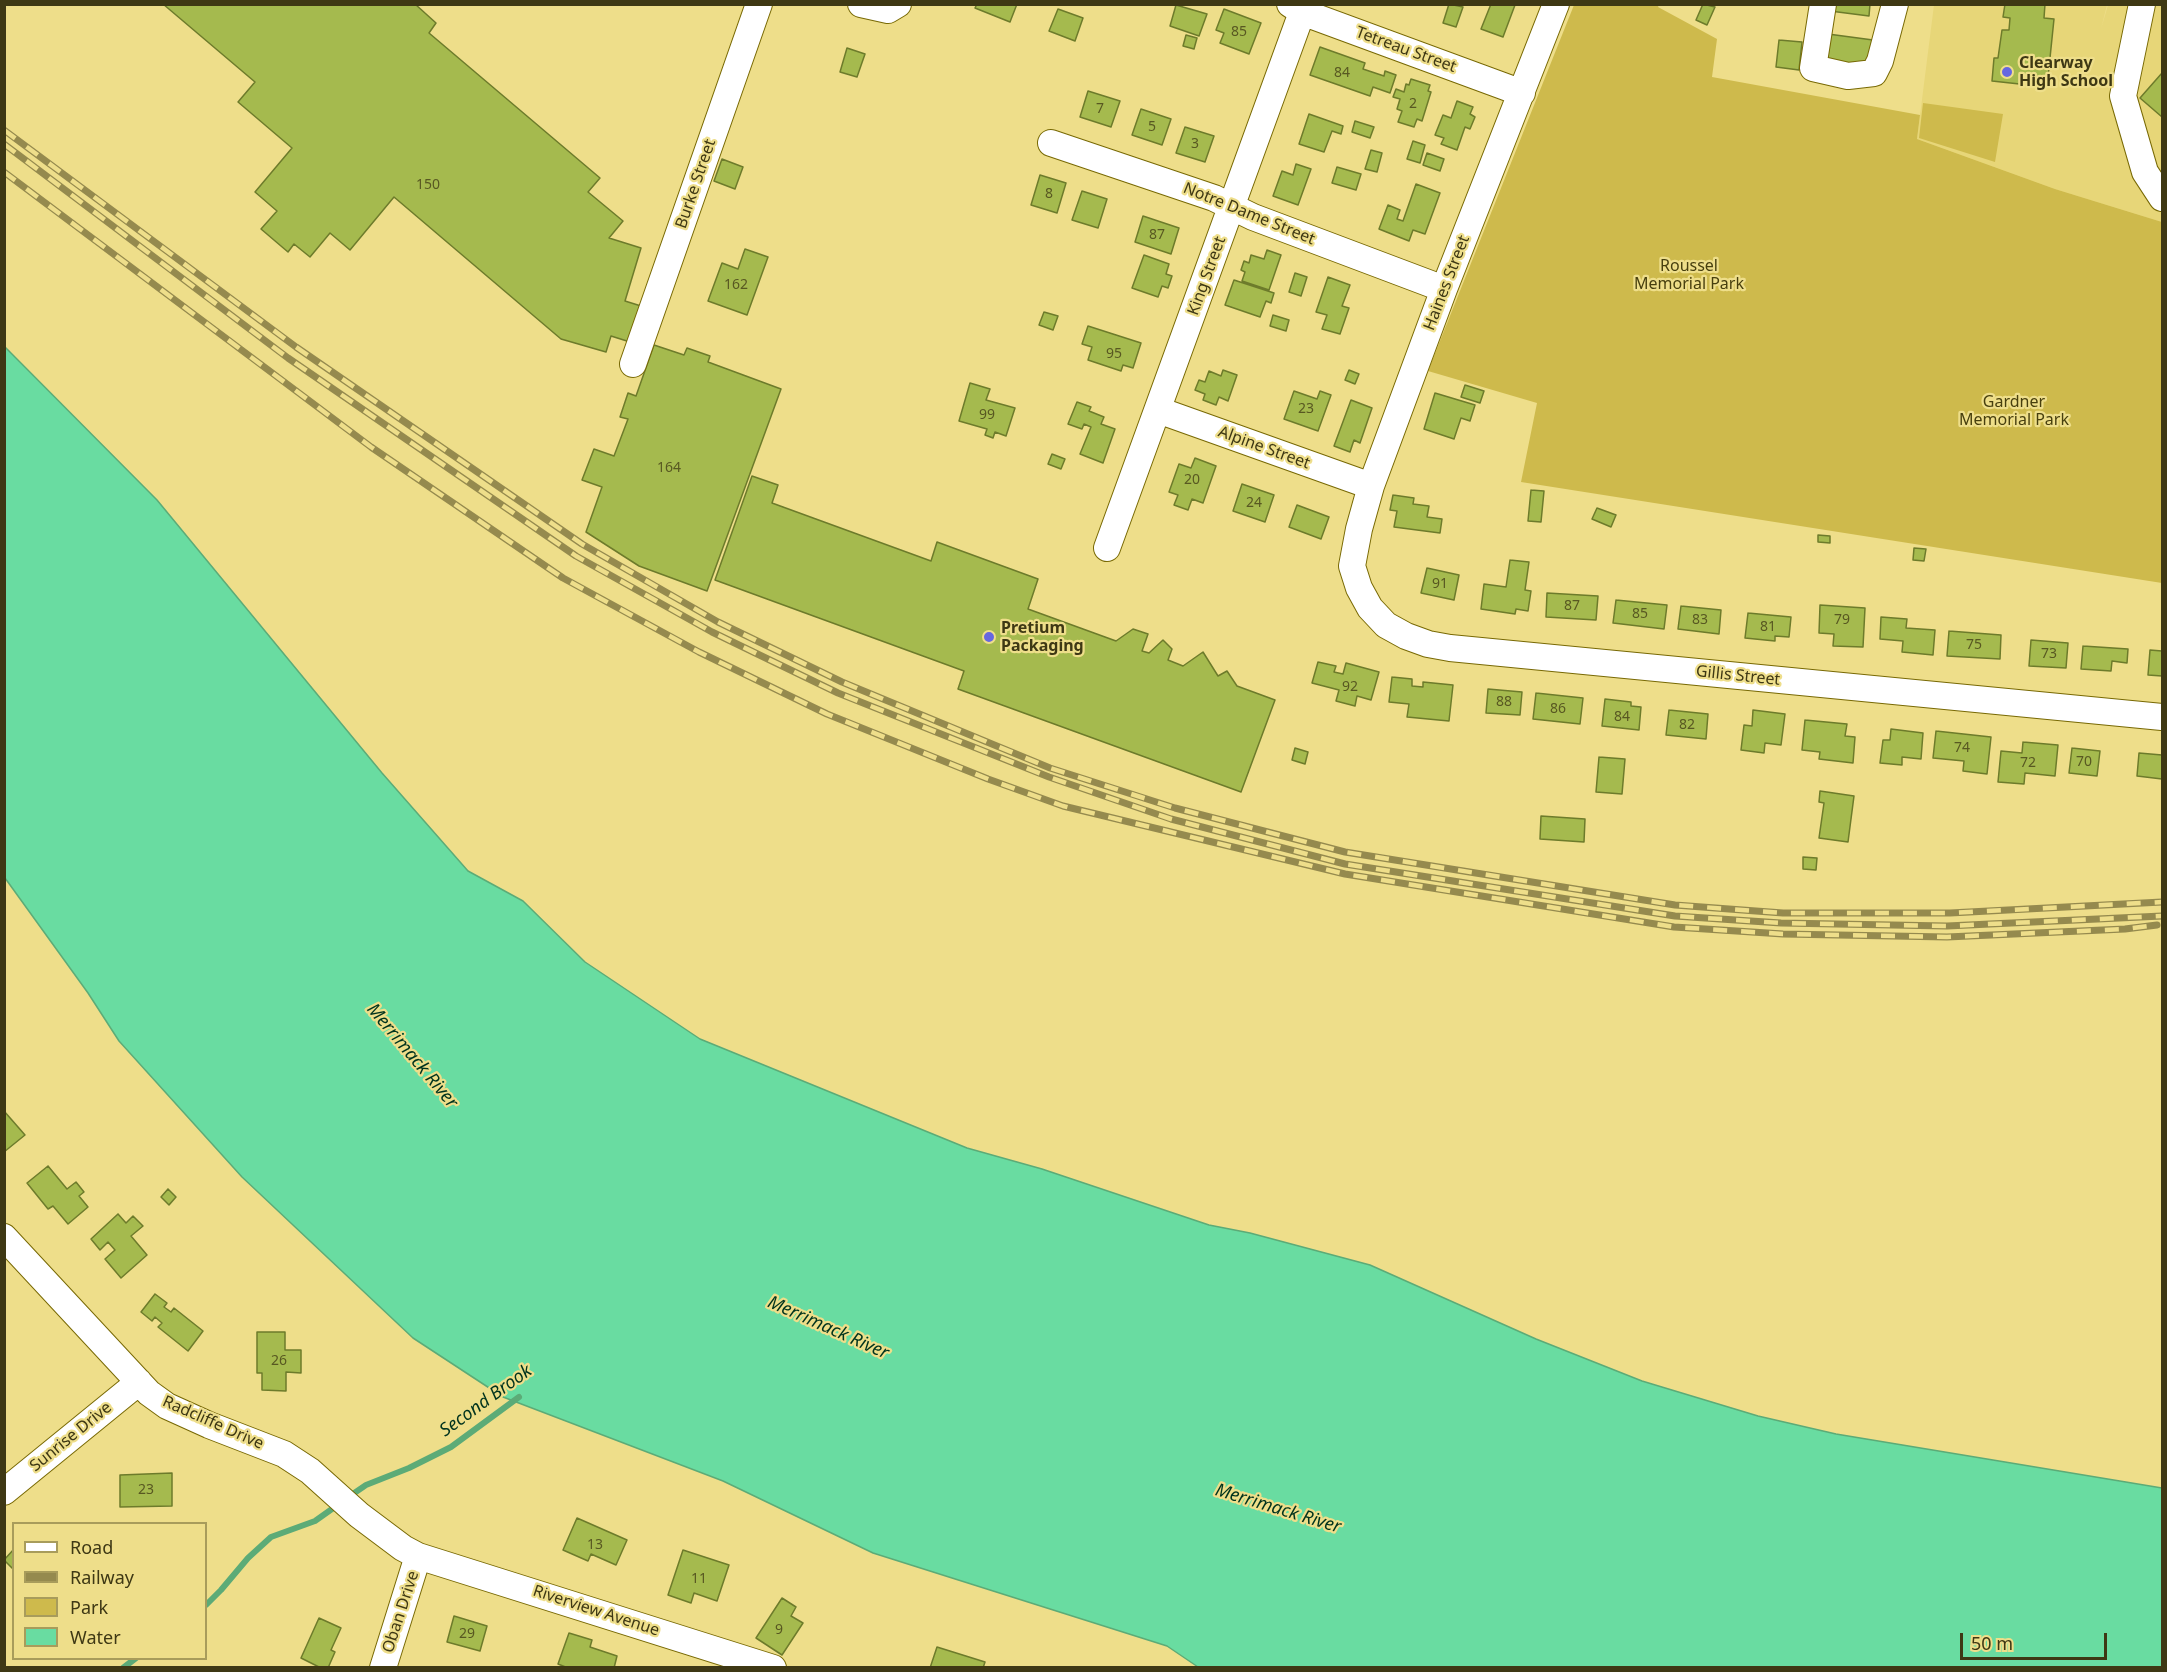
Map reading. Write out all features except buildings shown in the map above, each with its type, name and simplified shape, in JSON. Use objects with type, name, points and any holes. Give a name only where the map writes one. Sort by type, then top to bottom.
[{"type":"street","name":"Burke Street","points":[[633,364],[759,4]]},
{"type":"street","points":[[861,4],[888,10],[898,4]]},
{"type":"street","name":"Haines Street","points":[[1352,566],[1371,486],[1444,289],[1556,4]]},
{"type":"street","points":[[1822,7],[1813,68],[1848,76],[1874,73],[1880,61],[1895,4]]},
{"type":"street","points":[[2142,4],[2123,96],[2145,172],[2163,198]]},
{"type":"street","name":"Tetreau Street","points":[[1299,7],[1522,93]]},
{"type":"street","name":"King Street","points":[[1107,548],[1232,207],[1299,7]]},
{"type":"street","name":"Notre Dame Street","points":[[1052,143],[1214,198],[1253,217],[1444,289]]},
{"type":"street","name":"Alpine Street","points":[[1158,410],[1371,486]]},
{"type":"street","name":"Gillis Street","points":[[1352,566],[1359,588],[1370,608],[1386,625],[1406,636],[1450,648],[2163,717]]},
{"type":"street","name":"Radcliffe Drive","points":[[6,1243],[139,1382],[167,1406],[284,1454],[310,1471],[359,1515],[403,1548],[418,1556]]},
{"type":"street","name":"Sunrise Drive","points":[[4,1492],[139,1382]]},
{"type":"street","name":"Oban Drive","points":[[383,1668],[418,1556]]},
{"type":"street","name":"Riverview Avenue","points":[[418,1556],[772,1668]]},
{"type":"shaded area","name":"Clearway High School","points":[[1934,5],[2107,5],[2101,29],[2108,5],[2162,5],[2162,222],[2055,189],[1917,139]]},
{"type":"green space","name":"Roussel Memorial Park","points":[[1574,5],[1659,5],[1658,7],[1717,39],[1712,77],[1920,115],[1917,139],[2055,189],[2162,222],[2162,583],[1521,482],[1537,403],[1428,371]]},
{"type":"green space","points":[[1923,103],[2003,114],[1995,162],[1919,138]]},
{"type":"water","name":"Merrimack River","points":[[5,347],[157,500],[382,773],[468,871],[523,901],[585,962],[700,1039],[967,1148],[1042,1169],[1209,1225],[1250,1233],[1370,1265],[1536,1339],[1642,1381],[1758,1416],[1836,1434],[2162,1488],[2162,1667],[1198,1667],[1167,1646],[873,1553],[723,1481],[503,1397],[413,1338],[242,1177],[119,1041],[88,993],[5,878]]},
{"type":"waterway","name":"Second Brook","points":[[347,1498],[366,1485],[409,1468],[451,1447],[519,1397]]},
{"type":"waterway","name":"Second Brook","points":[[207,1604],[248,1558],[271,1537],[315,1521],[339,1504]]},
{"type":"waterway","name":"Second Brook","points":[[123,1668],[133,1660]]},
{"type":"railway","points":[[4,130],[296,347],[582,544],[718,622],[842,682],[1050,768],[1175,808],[1345,852],[1675,905],[1783,913],[1950,913],[2162,902]]},
{"type":"railway","points":[[4,144],[288,358],[576,556],[712,632],[838,693],[1049,777],[1171,819],[1345,864],[1675,916],[1781,923],[1947,926],[2162,916]]},
{"type":"railway","points":[[4,172],[371,447],[563,578],[699,652],[827,714],[988,779],[1063,806],[1345,874],[1674,927],[1783,934],[1947,937],[2125,929],[2157,925]]},
{"type":"place","name":"Clearway High School","points":[[2007,72]]},
{"type":"place","name":"Pretium Packaging","points":[[989,637]]},
{"type":"park label","name":"Gardner Memorial Park","points":[[2014,411]]}]
